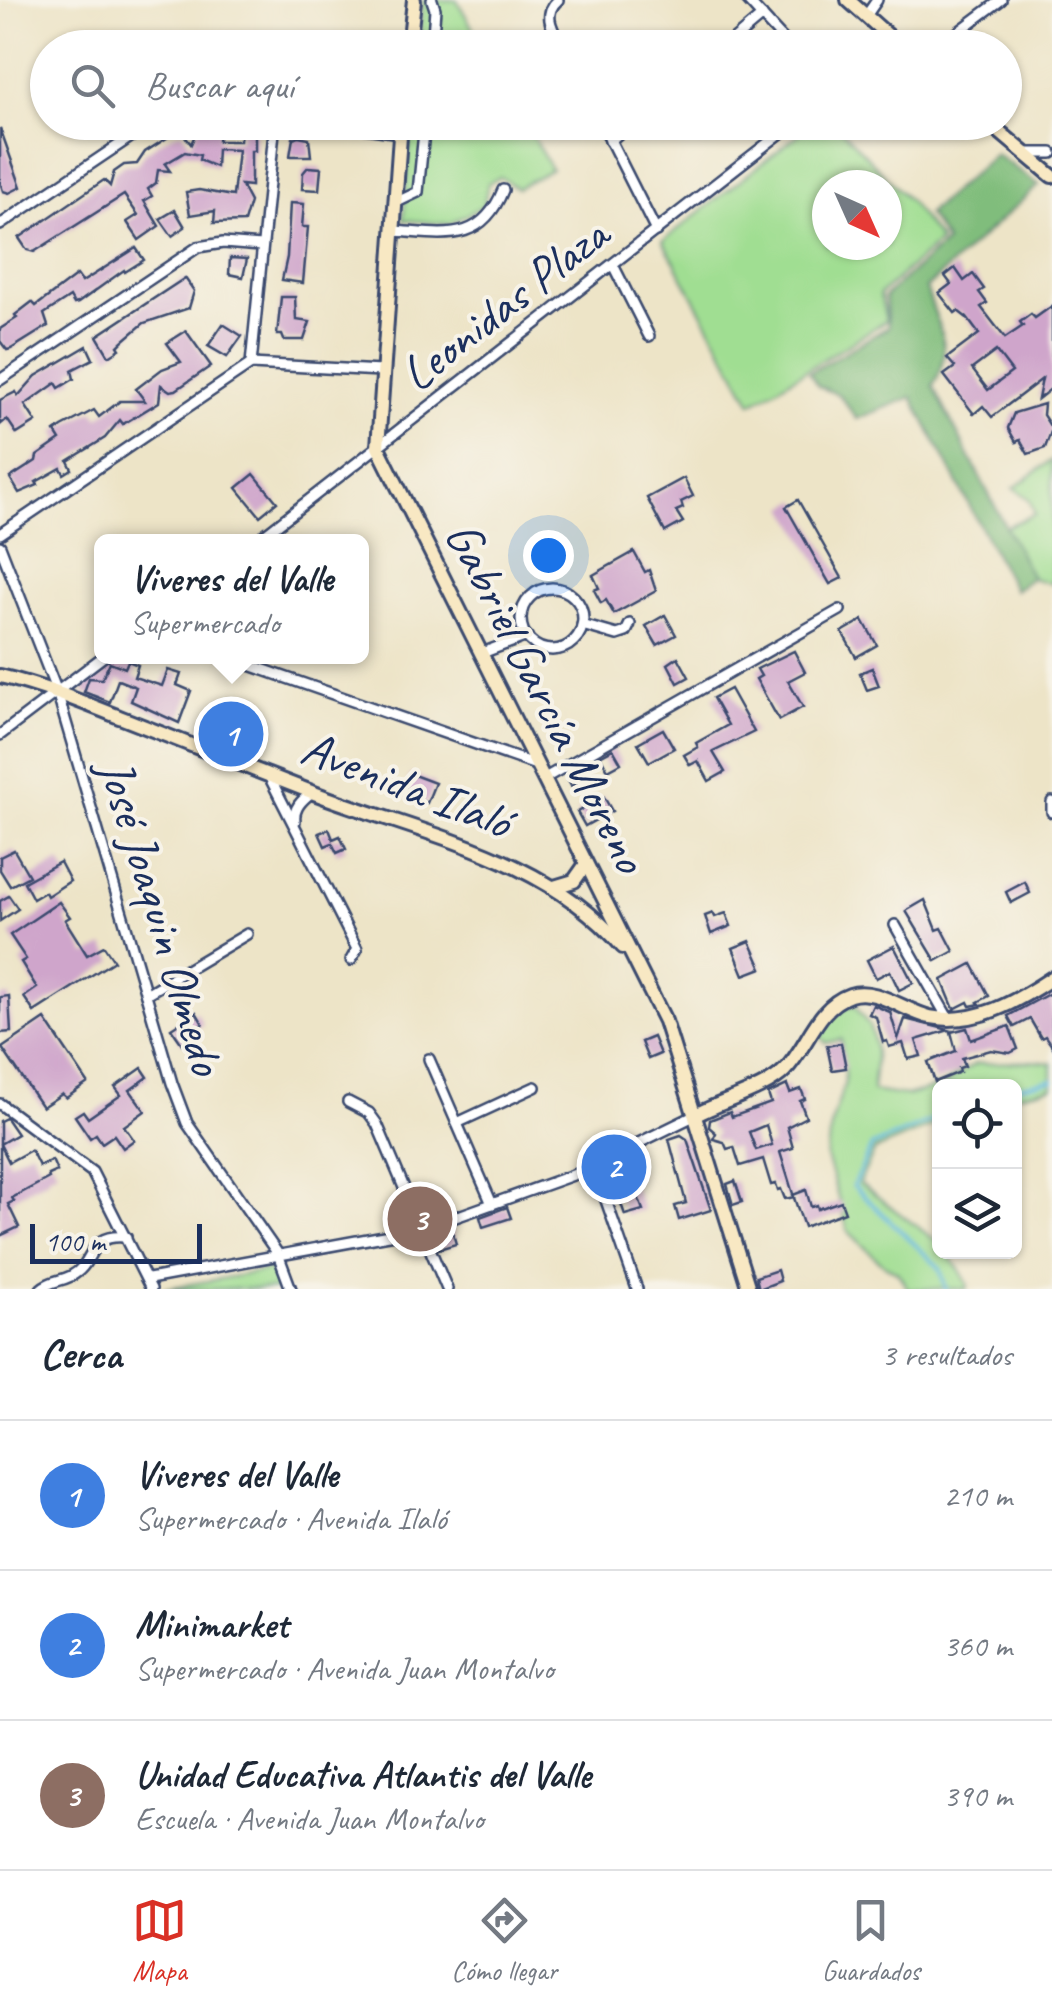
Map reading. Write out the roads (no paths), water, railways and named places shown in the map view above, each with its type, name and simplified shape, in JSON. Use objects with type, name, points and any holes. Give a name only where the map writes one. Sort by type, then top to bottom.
[{"type":"street","points":[[411,30],[414,0]]},
{"type":"street","points":[[432,0],[433,30]]},
{"type":"street","points":[[553,30],[549,22],[552,5],[558,0]]},
{"type":"street","points":[[748,0],[775,30]]},
{"type":"street","points":[[848,0],[880,30]]},
{"type":"street","points":[[866,16],[877,0]]},
{"type":"street","points":[[961,30],[1001,0]]},
{"type":"street","points":[[745,30],[762,16]]},
{"type":"street","points":[[0,225],[126,140]]},
{"type":"street","points":[[252,364],[273,140]]},
{"type":"street","name":"Gabriel García Moreno","points":[[399,140],[378,447],[665,1021],[749,1289]]},
{"type":"street","points":[[395,203],[418,192],[423,140]]},
{"type":"street","name":"Leonidas Plaza","points":[[265,534],[772,140]]},
{"type":"street","points":[[1008,140],[1052,176]]},
{"type":"street","points":[[610,141],[656,231]]},
{"type":"street","points":[[1022,153],[1052,152]]},
{"type":"street","points":[[394,232],[459,234],[474,228],[495,210],[503,190]]},
{"type":"street","points":[[0,380],[198,247],[223,243],[261,246]]},
{"type":"street","points":[[612,265],[649,336]]},
{"type":"street","points":[[0,534],[252,364],[381,372]]},
{"type":"street","name":"José Joaquin Olmedo","points":[[0,546],[56,692],[187,1123],[278,1254],[291,1289]]},
{"type":"street","points":[[562,589],[572,594],[582,614],[574,640],[555,650],[526,636],[521,615],[531,596],[540,590],[562,589]]},
{"type":"street","points":[[246,664],[542,772],[840,610]]},
{"type":"street","points":[[582,624],[617,634],[626,632],[630,624]]},
{"type":"street","points":[[482,653],[526,636]]},
{"type":"street","points":[[0,736],[94,664]]},
{"type":"street","name":"Avenida Ilaló","points":[[0,676],[56,692],[312,792],[496,858],[554,887],[594,916],[642,974]]},
{"type":"street","points":[[268,774],[358,949],[351,960]]},
{"type":"street","points":[[295,824],[294,814],[312,792]]},
{"type":"street","points":[[1052,802],[1052,812]]},
{"type":"street","points":[[554,887],[574,881],[586,864]]},
{"type":"street","points":[[895,925],[950,1020]]},
{"type":"street","points":[[146,994],[247,934]]},
{"type":"street","points":[[0,1104],[92,1172],[150,1284],[278,1254],[422,1229],[594,1166],[782,1074],[816,1023],[850,995],[870,994],[928,1017],[950,1020],[989,1013],[1052,978]]},
{"type":"street","points":[[429,1058],[492,1204]]},
{"type":"street","points":[[457,1123],[535,1087]]},
{"type":"street","points":[[348,1102],[369,1113],[377,1124],[447,1289]]},
{"type":"street","points":[[594,1166],[637,1289]]},
{"type":"street","points":[[41,1289],[51,1280],[69,1278],[99,1242],[126,1237]]},
{"type":"waterway","points":[[1022,1086],[1052,1080]]},
{"type":"waterway","points":[[932,1120],[872,1146],[853,1186],[940,1268],[946,1289]]},
{"type":"place","name":"Viveres del Valle","points":[[231,734]]},
{"type":"place","name":"Minimarket","points":[[614,1167]]},
{"type":"place","name":"Unidad Educativa Atlantis del Valle","points":[[420,1219]]}]
